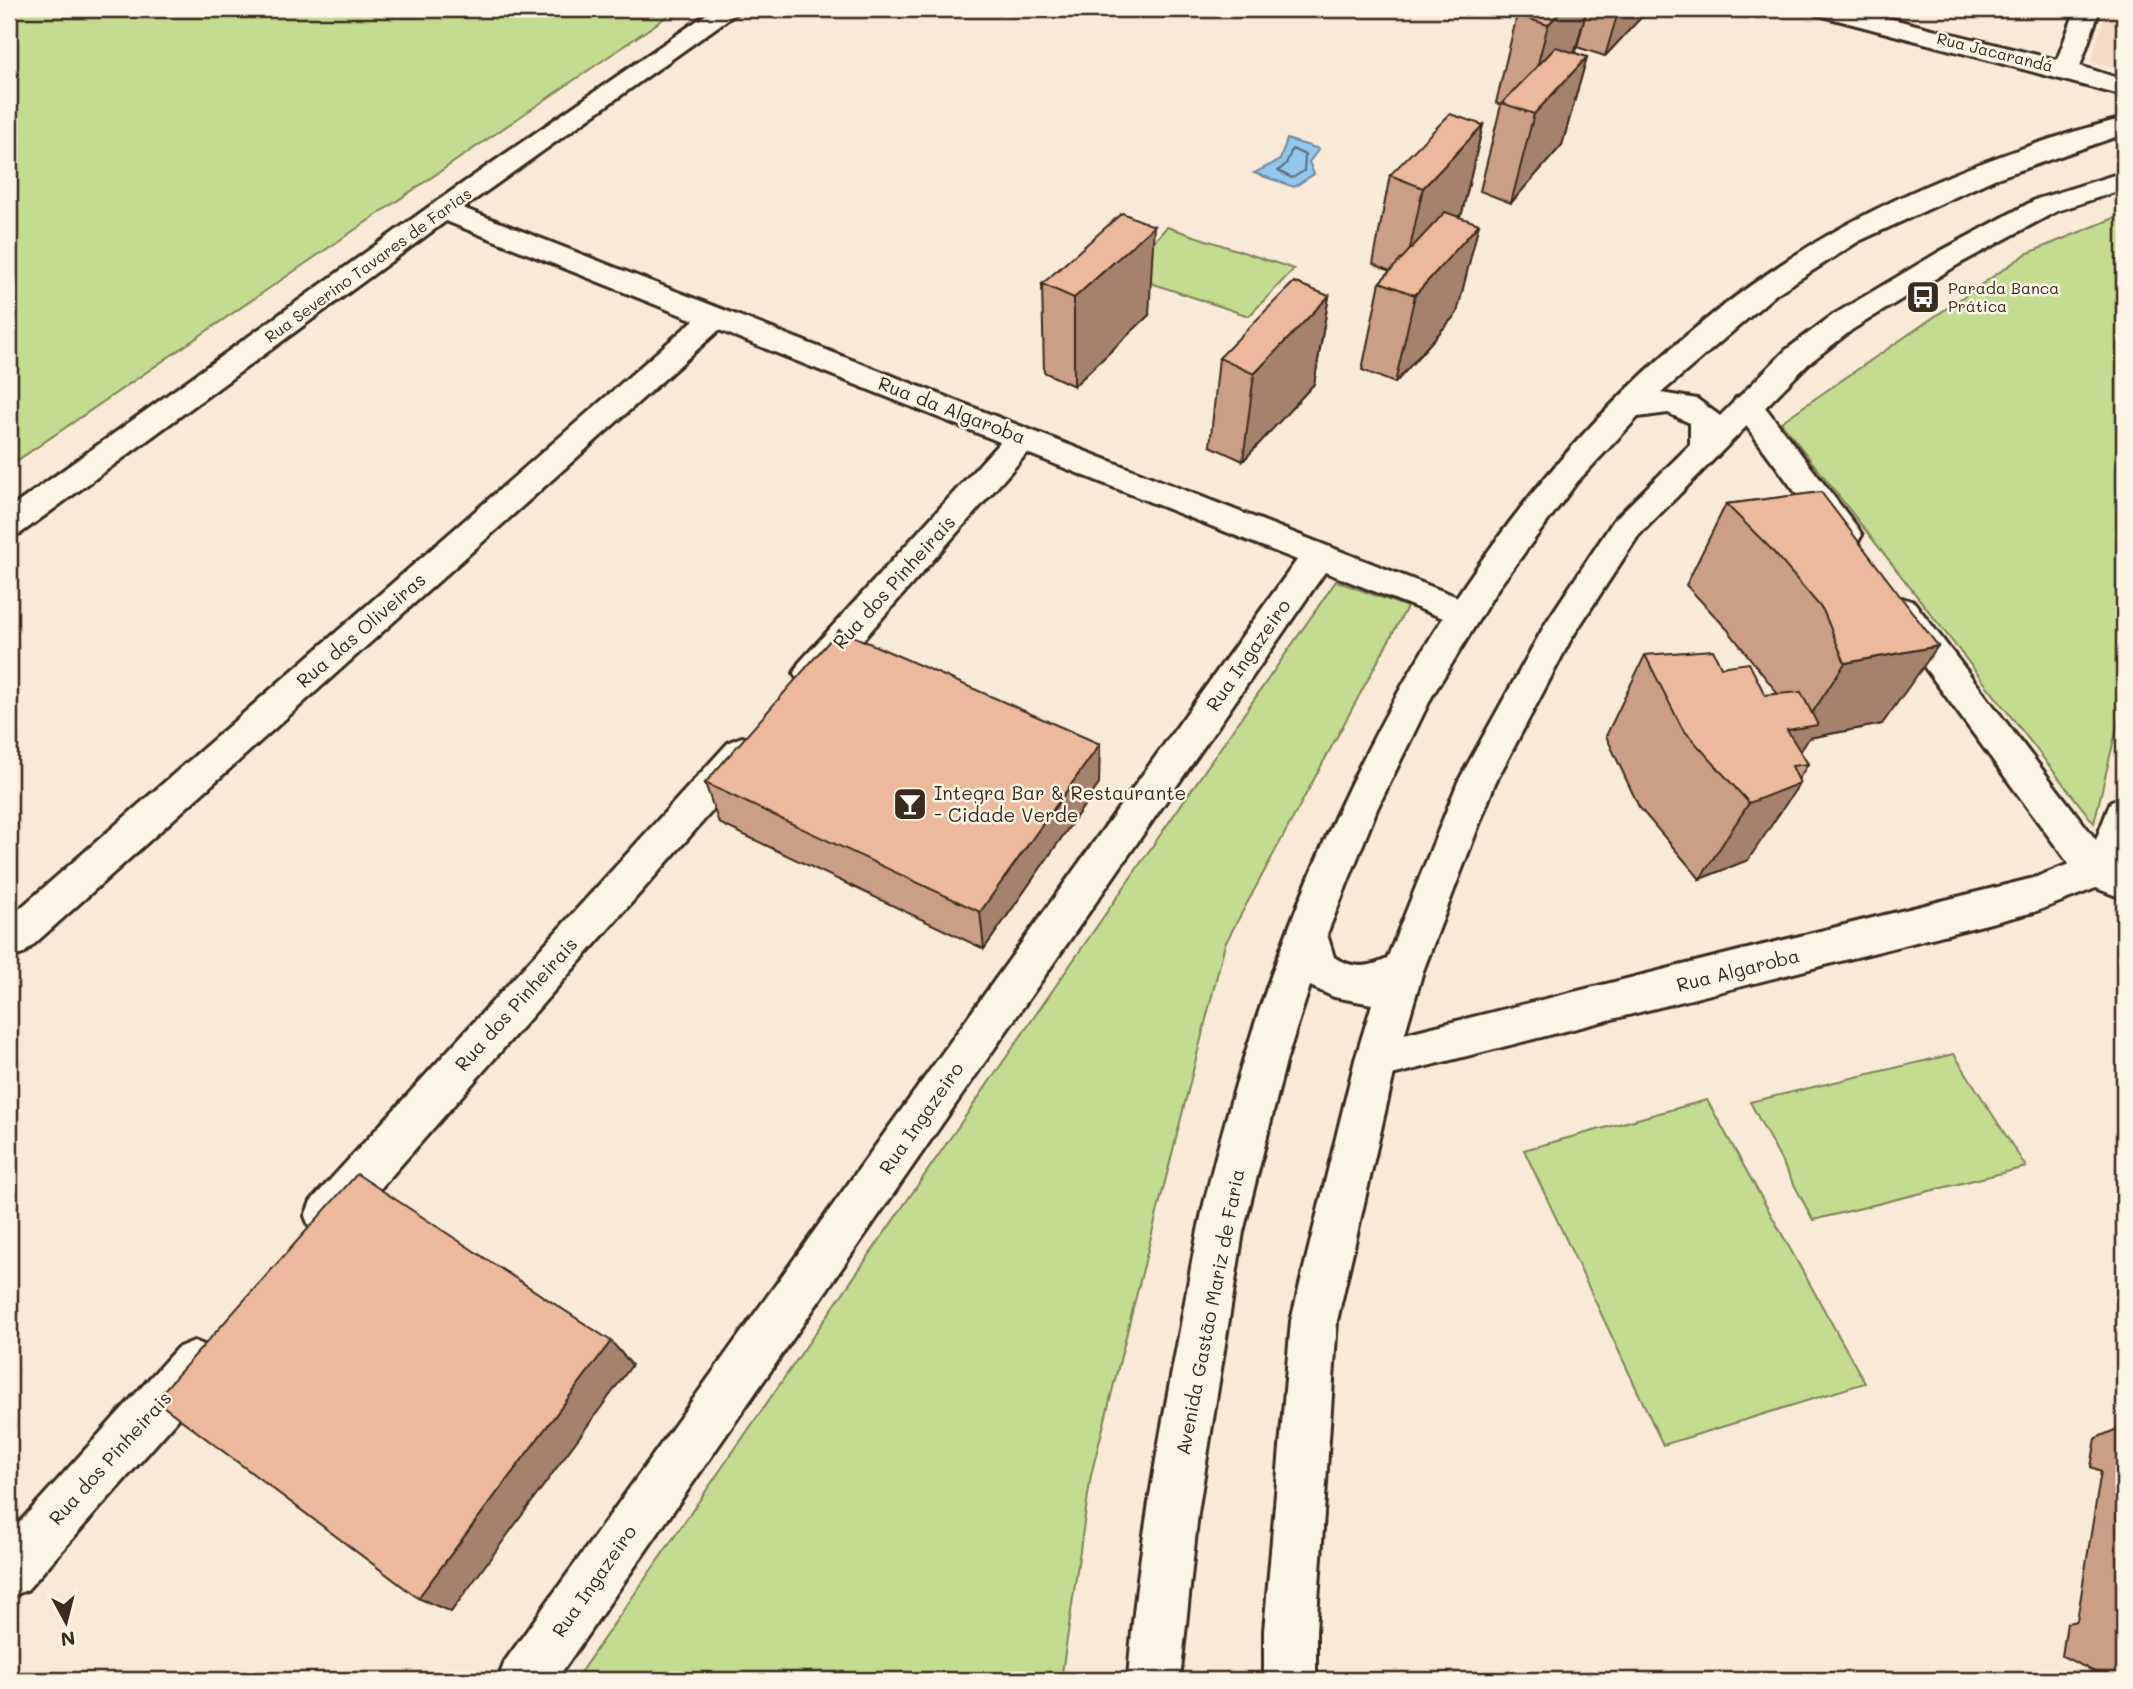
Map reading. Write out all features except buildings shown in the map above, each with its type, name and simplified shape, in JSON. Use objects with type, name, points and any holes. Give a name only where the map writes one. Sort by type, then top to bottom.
[{"type":"street","name":"Rua Severino Tavares de Farias","points":[[9,525],[443,210],[730,9]]},
{"type":"street","name":"Rua Jacarandá","points":[[1824,9],[2066,70],[2124,88]]},
{"type":"street","points":[[2066,70],[2088,9]]},
{"type":"street","name":"Avenida Gastão Mariz de Faria","points":[[1154,1680],[1189,1409],[1228,1198],[1279,1009],[1308,936],[1327,875],[1372,775],[1419,683],[1461,612],[1521,528],[1627,409],[1714,330],[1769,286],[1846,238],[2000,166],[2124,126]]},
{"type":"street","points":[[1290,1680],[1290,1630],[1314,1321],[1376,1060],[1403,971],[1477,782],[1558,632],[1626,528],[1797,357],[1843,322],[1949,258],[2047,205],[2124,180]]},
{"type":"street","name":"Rua da Algaroba","points":[[443,210],[1461,612]]},
{"type":"street","name":"Rua das Oliveiras","points":[[9,942],[714,318]]},
{"type":"street","points":[[1627,409],[1671,401],[1690,406],[1706,419],[1706,446]]},
{"type":"street","points":[[1747,405],[1872,571],[2110,877]]},
{"type":"street","name":"Rua dos Pinheirais","points":[[791,697],[1023,437]]},
{"type":"street","name":"Rua Ingazeiro","points":[[524,1680],[1318,556]]},
{"type":"street","name":"Rua dos Pinheirais","points":[[307,1239],[763,729]]},
{"type":"street","points":[[2110,877],[2124,812]]},
{"type":"street","name":"Rua Algaroba","points":[[1376,1060],[2110,877]]},
{"type":"street","points":[[1308,936],[1316,968],[1334,979],[1372,986],[1403,971]]},
{"type":"street","name":"Rua dos Pinheirais","points":[[9,1572],[223,1332]]},
{"type":"shaded area","points":[[2107,9],[2124,9],[2124,69],[2091,62]]},
{"type":"green space","points":[[9,9],[678,9],[9,466]]},
{"type":"green space","points":[[2124,214],[2124,698],[2094,823],[1781,422],[2026,254]]},
{"type":"green space","points":[[1167,227],[1294,269],[1249,316],[1124,274]]},
{"type":"green space","points":[[1336,581],[1407,607],[1225,944],[1091,1475],[1061,1680],[575,1680]]},
{"type":"green space","points":[[1954,1054],[2026,1167],[1813,1220],[1750,1102]]},
{"type":"green space","points":[[1707,1100],[1865,1383],[1663,1445],[1524,1150]]},
{"type":"water","points":[[1287,139],[1319,149],[1309,162],[1314,174],[1294,187],[1254,173],[1280,160]]},
{"type":"place","name":"Parada Banca Prática","points":[[1923,297]]},
{"type":"place","name":"Integra Bar & Restaurante - Cidade Verde","points":[[910,804]]}]
